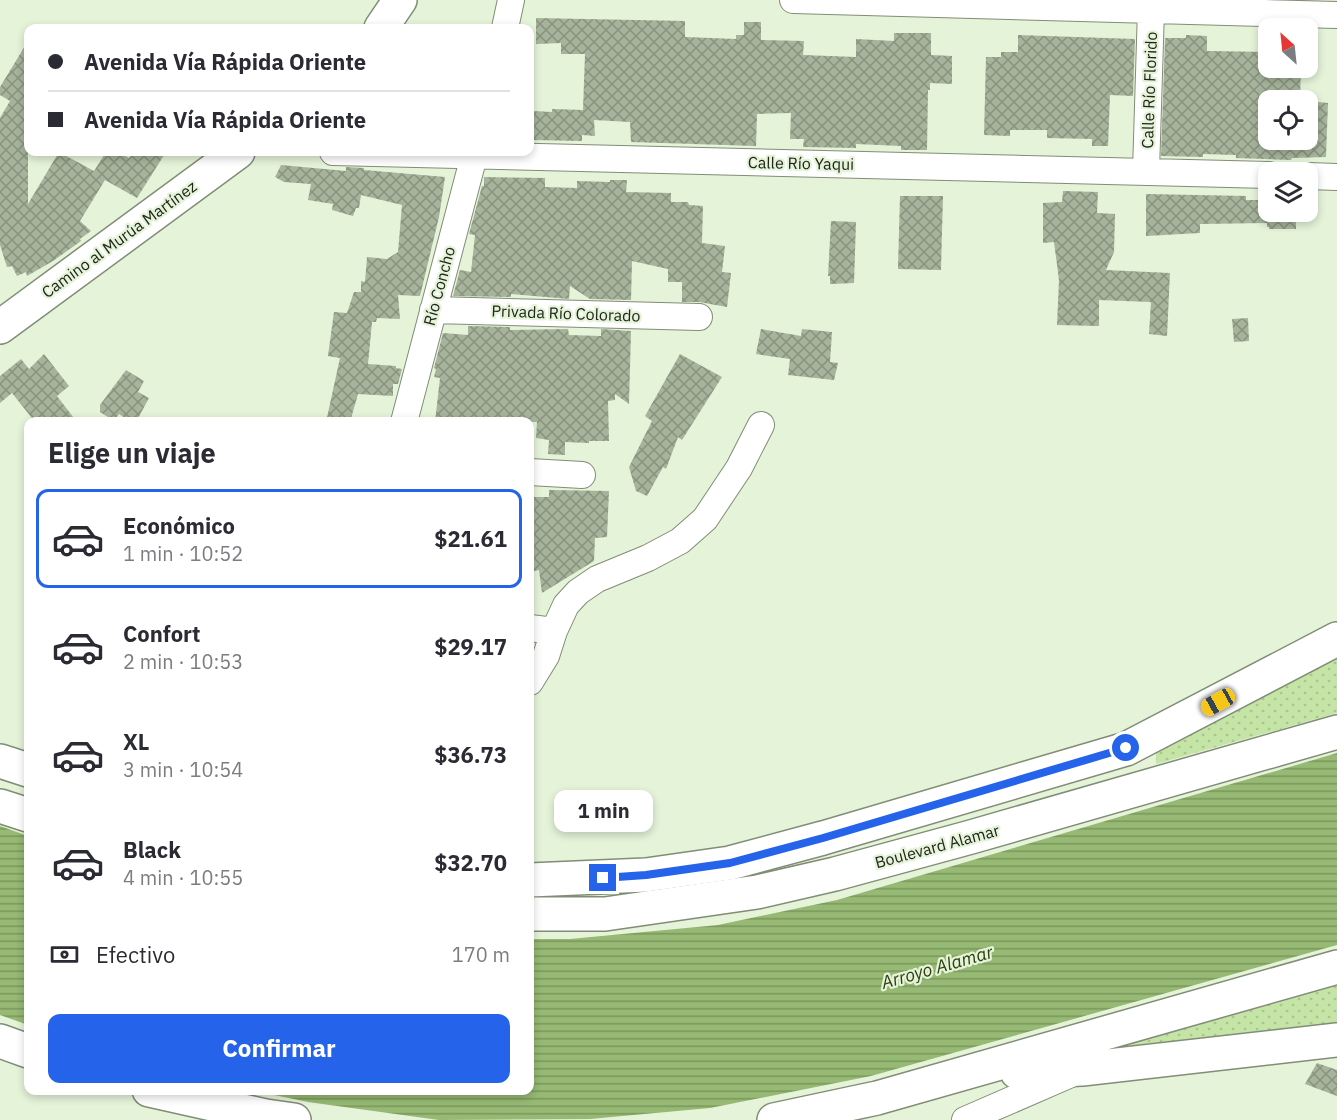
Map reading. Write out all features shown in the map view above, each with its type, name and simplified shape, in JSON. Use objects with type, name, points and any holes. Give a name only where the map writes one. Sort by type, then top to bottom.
[{"type":"main road","points":[[384,24],[400,0]]},
{"type":"main road","name":"Camino al Murúa Martínez","points":[[0,327],[233,156]]},
{"type":"main road","points":[[534,880],[646,875],[730,863],[823,838],[1126,748],[1337,639]]},
{"type":"main road","name":"Boulevard Alamar","points":[[534,914],[605,914],[757,892],[836,874],[949,843],[1337,732]]},
{"type":"main road","points":[[0,761],[24,770]]},
{"type":"main road","points":[[0,806],[24,814]]},
{"type":"main road","points":[[774,1120],[877,1098],[1337,968]]},
{"type":"main road","points":[[961,1074],[1083,1069],[1337,1040]]},
{"type":"main road","points":[[0,1041],[24,1050]]},
{"type":"main road","points":[[172,1095],[294,1120]]},
{"type":"street","points":[[506,24],[512,0]]},
{"type":"street","points":[[793,0],[1337,15]]},
{"type":"street","name":"Calle Río Florido","points":[[1146,171],[1151,9]]},
{"type":"street","name":"Calle Río Yaqui","points":[[534,155],[1258,175]]},
{"type":"street","name":"Río Concho","points":[[405,417],[474,156]]},
{"type":"street","points":[[1318,176],[1337,177]]},
{"type":"street","name":"Privada Río Colorado","points":[[433,310],[699,317]]},
{"type":"street","points":[[534,676],[546,656],[542,630],[578,592],[597,579],[648,558],[680,541],[705,519],[739,468],[761,425]]},
{"type":"street","points":[[534,472],[582,475]]},
{"type":"street","points":[[965,1120],[1083,1069]]},
{"type":"shaded area","points":[[1337,651],[1337,713],[1156,764],[1156,753],[1247,699]]},
{"type":"shaded area","points":[[1337,983],[1337,1025],[1094,1049]]},
{"type":"water","name":"Arroyo Alamar","points":[[1337,753],[1337,945],[871,1076],[710,1108],[590,1119],[439,1120],[308,1102],[274,1095],[534,1095],[534,939],[570,939],[718,925],[837,900]]},
{"type":"water","points":[[0,826],[24,835],[24,1024],[0,1015]]},
{"type":"building","points":[[536,18],[685,21],[685,37],[736,39],[736,35],[744,35],[744,22],[761,22],[761,40],[804,41],[803,55],[856,57],[856,39],[894,41],[894,33],[931,33],[931,55],[952,56],[952,84],[930,83],[927,150],[901,150],[901,146],[856,144],[856,148],[803,147],[804,139],[790,139],[791,113],[757,114],[756,146],[631,142],[630,122],[594,120],[595,136],[582,135],[582,141],[534,140],[534,111],[583,110],[585,54],[561,54],[561,43],[536,44]]},
{"type":"building","points":[[1018,35],[1135,39],[1133,96],[1110,95],[1108,146],[1092,146],[1092,139],[1047,138],[1047,130],[1010,130],[1010,136],[984,135],[986,57],[1001,57],[1001,52],[1018,52]]},
{"type":"building","points":[[1186,35],[1207,36],[1207,51],[1258,52],[1258,78],[1301,78],[1300,90],[1258,90],[1258,150],[1318,150],[1318,102],[1328,103],[1326,157],[1292,158],[1291,160],[1236,158],[1236,155],[1161,156],[1165,38],[1186,38]]},
{"type":"building","points":[[24,48],[24,156],[28,156],[28,204],[57,156],[66,156],[94,171],[103,156],[129,158],[131,156],[163,156],[137,198],[105,180],[80,221],[91,231],[53,261],[27,276],[26,272],[17,276],[12,266],[7,267],[0,245],[0,118],[10,101],[0,95],[0,87]]},
{"type":"building","points":[[281,165],[346,171],[346,167],[364,168],[364,170],[445,177],[439,217],[420,296],[398,295],[400,319],[377,318],[376,322],[372,322],[368,364],[396,366],[402,369],[398,384],[393,384],[393,396],[358,394],[351,417],[327,417],[340,358],[328,356],[334,312],[347,313],[354,292],[361,292],[361,281],[365,282],[367,257],[387,259],[398,252],[402,205],[361,195],[359,208],[356,208],[353,216],[332,210],[333,204],[308,200],[311,184],[284,182],[275,177]]},
{"type":"building","points":[[484,177],[545,178],[545,187],[577,188],[577,181],[627,180],[626,192],[671,193],[671,202],[688,202],[689,205],[703,206],[702,243],[725,246],[722,272],[731,273],[727,307],[699,302],[682,302],[682,282],[668,282],[668,269],[632,261],[631,300],[590,299],[570,286],[569,299],[511,294],[511,297],[453,296],[460,270],[471,272],[475,235],[469,234],[482,186],[484,186]]},
{"type":"building","points":[[1063,191],[1098,192],[1097,213],[1115,214],[1114,252],[1106,270],[1170,273],[1167,336],[1149,334],[1151,302],[1099,300],[1099,326],[1057,325],[1059,280],[1054,242],[1043,243],[1043,203],[1062,202]]},
{"type":"building","points":[[1146,194],[1246,196],[1246,200],[1258,200],[1258,222],[1296,222],[1296,229],[1269,229],[1267,223],[1200,224],[1200,233],[1146,236]]},
{"type":"building","points":[[900,196],[943,196],[941,270],[898,269]]},
{"type":"building","points":[[831,221],[856,222],[854,283],[830,284],[830,276],[828,276]]},
{"type":"building","points":[[1248,318],[1249,341],[1234,342],[1232,319]]},
{"type":"building","points":[[468,326],[510,327],[510,330],[568,329],[569,335],[601,336],[601,329],[631,331],[629,404],[615,394],[615,400],[608,401],[609,441],[565,442],[565,455],[548,454],[549,440],[536,438],[537,422],[534,422],[534,417],[436,417],[440,378],[434,377],[436,369],[434,368],[443,333],[468,335]]},
{"type":"building","points":[[761,329],[801,336],[802,329],[832,332],[830,362],[838,363],[834,380],[788,375],[790,359],[756,354]]},
{"type":"building","points":[[44,354],[69,386],[57,396],[73,417],[31,417],[12,393],[0,403],[0,376],[21,359],[29,369]]},
{"type":"building","points":[[680,354],[722,377],[682,440],[678,437],[666,469],[663,467],[647,496],[636,491],[629,467],[652,421],[645,416]]},
{"type":"building","points":[[126,370],[144,381],[138,392],[149,398],[139,417],[124,417],[119,414],[117,417],[108,417],[100,412],[100,405]]},
{"type":"building","points":[[549,490],[609,491],[607,537],[595,538],[594,561],[542,593],[539,570],[534,571],[534,497],[549,497]]},
{"type":"building","points":[[1317,1063],[1337,1070],[1337,1096],[1305,1084]]},
{"type":"route","points":[[603,878],[646,875],[730,863],[823,838],[1126,748]]}]
